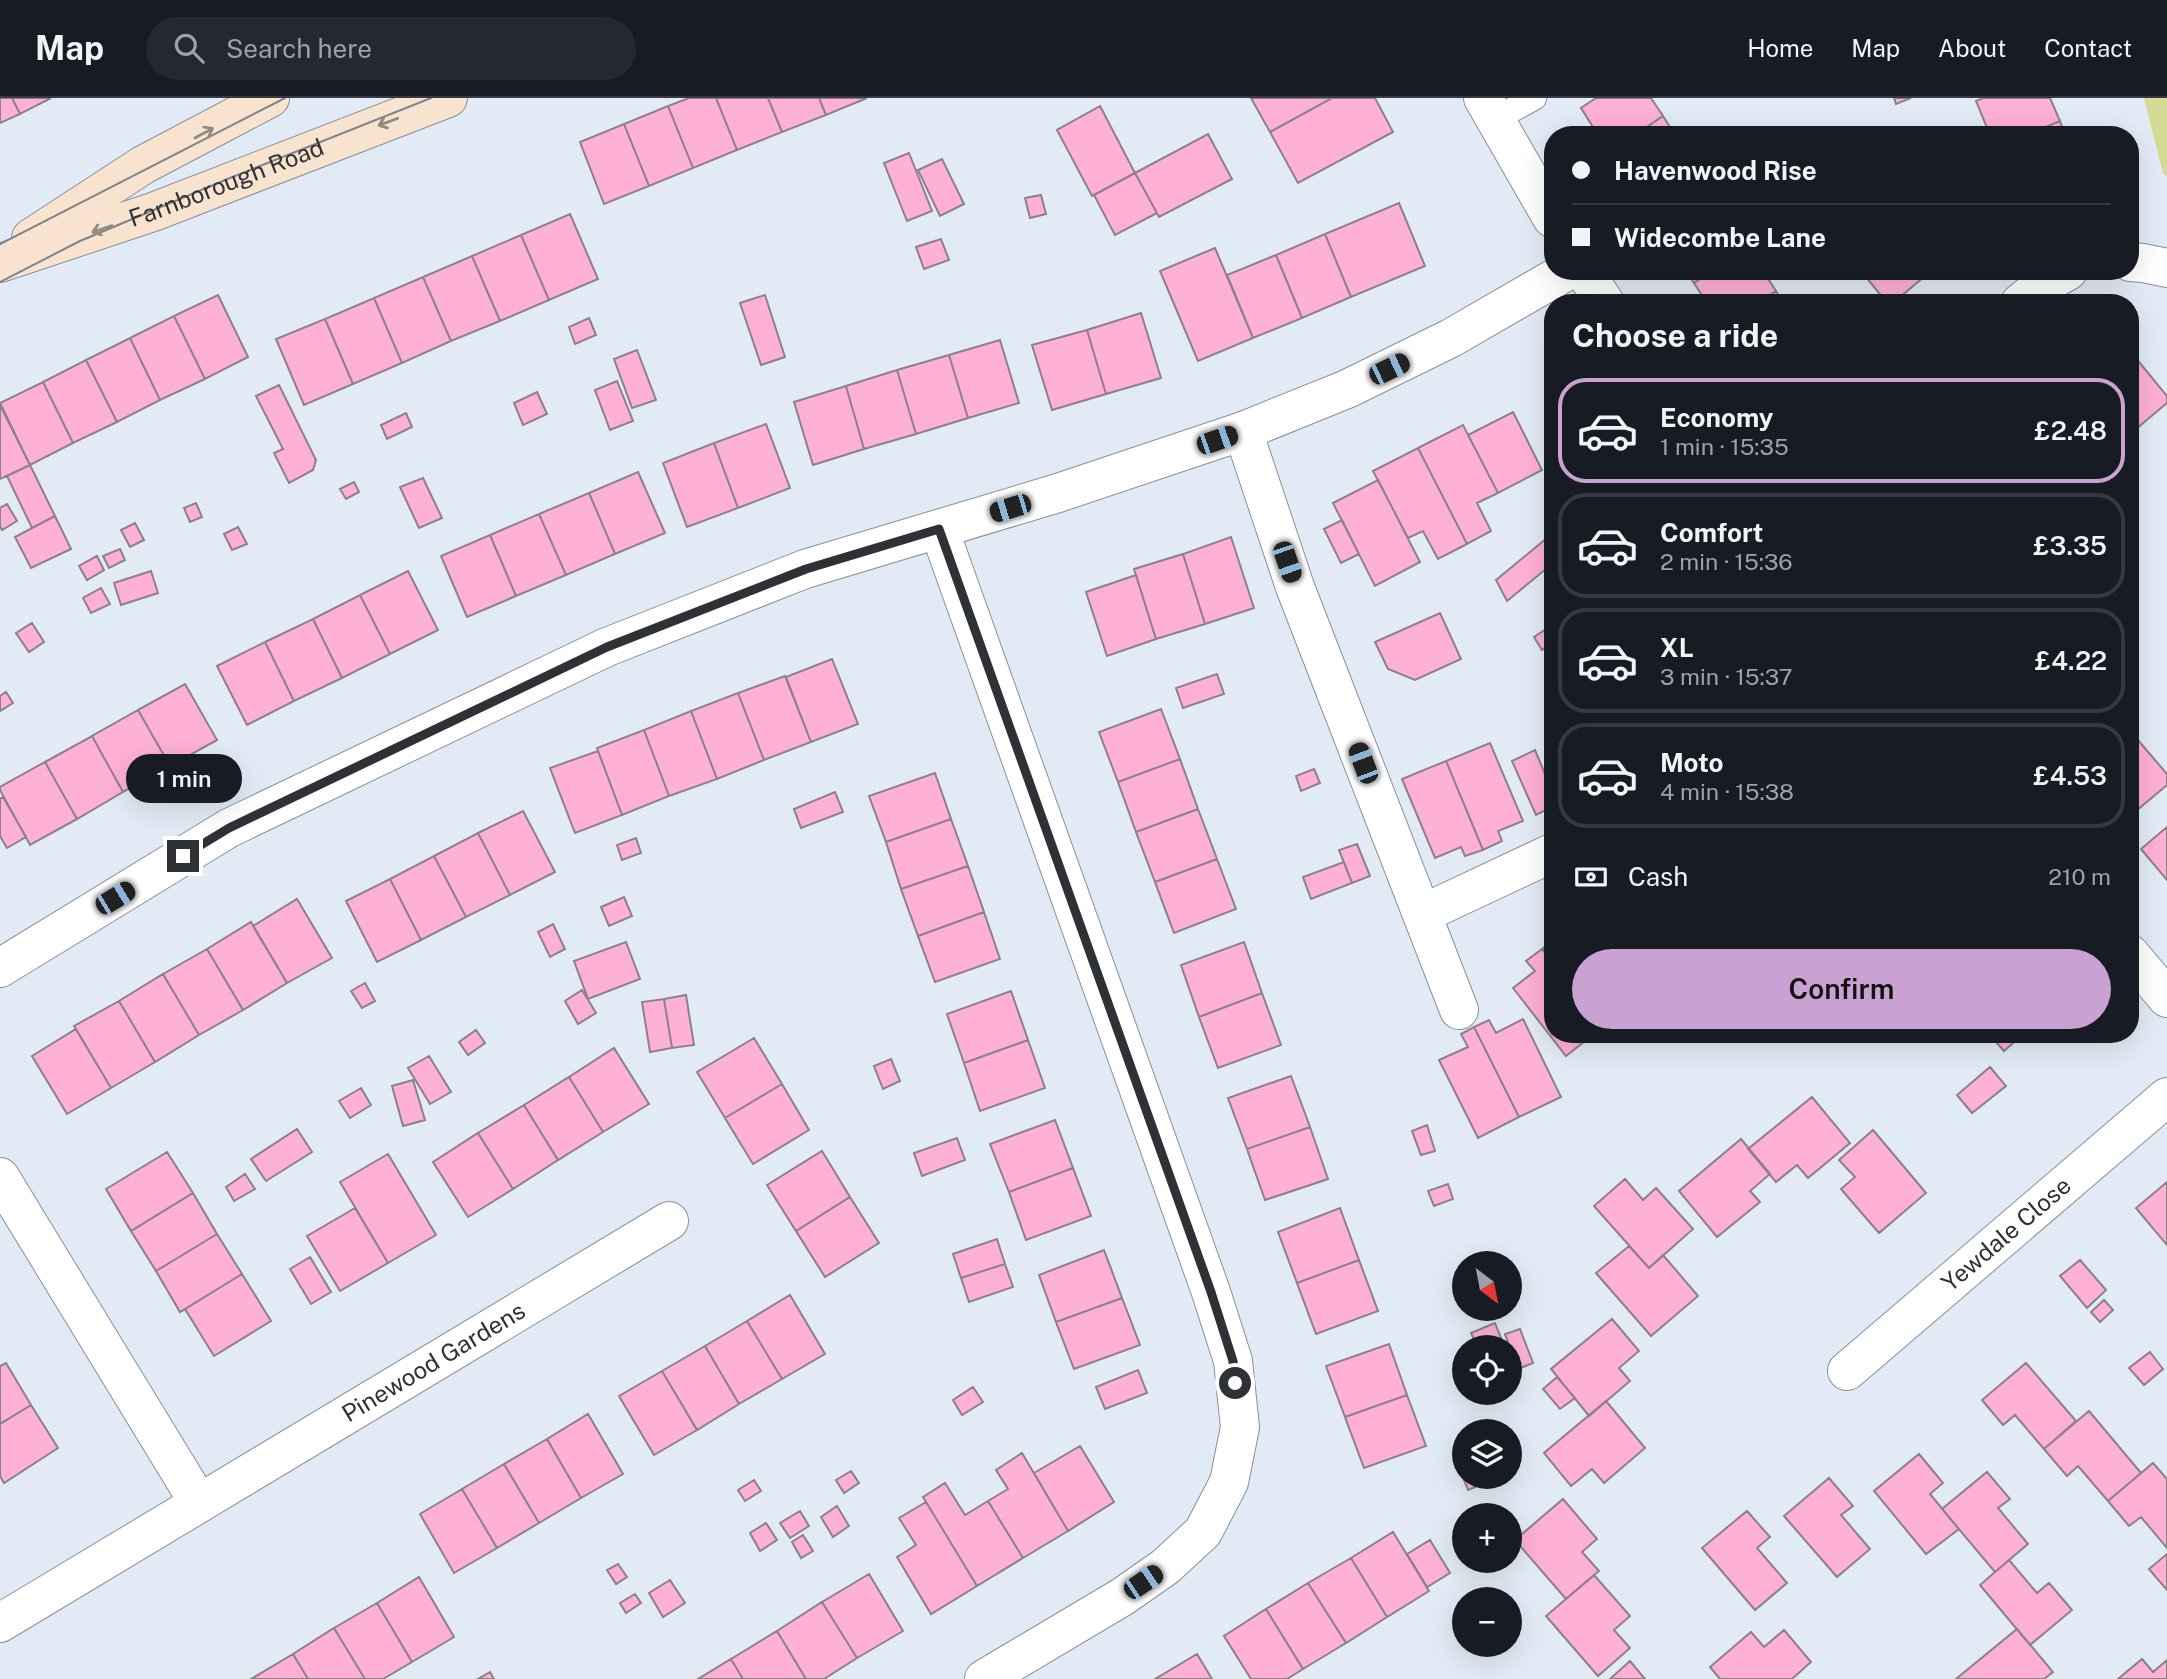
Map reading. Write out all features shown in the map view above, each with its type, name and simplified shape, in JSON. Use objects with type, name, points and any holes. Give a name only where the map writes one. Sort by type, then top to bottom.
[{"type":"street","name":"Farnborough Road","points":[[0,258],[143,165],[270,98]]},
{"type":"street","name":"Farnborough Road","points":[[0,263],[153,212],[449,98]]},
{"type":"street","points":[[1489,108],[1544,204]]},
{"type":"street","points":[[2139,262],[2167,268]]},
{"type":"street","points":[[0,968],[229,828],[607,647],[806,569],[1058,493],[1243,431],[1359,384],[1451,338],[1551,280]]},
{"type":"street","points":[[2031,294],[2052,280]]},
{"type":"street","points":[[1243,431],[1295,587],[1459,1010]]},
{"type":"street","points":[[939,529],[1211,1292],[1233,1361],[1240,1427],[1229,1482],[1203,1532],[1164,1567],[1132,1589],[984,1679]]},
{"type":"street","points":[[1422,914],[1544,857]]},
{"type":"street","points":[[2139,965],[2167,998]]},
{"type":"street","name":"Yewdale Close","points":[[1847,1371],[2167,1097]]},
{"type":"street","points":[[0,1177],[199,1503]]},
{"type":"street","name":"Pinewood Gardens","points":[[0,1623],[669,1221]]},
{"type":"lane","points":[[1489,108],[1534,98]]},
{"type":"green space","points":[[2144,98],[2167,98],[2167,176],[2163,173]]},
{"type":"building","points":[[0,98],[12,98],[20,114],[0,123]]},
{"type":"building","points":[[12,98],[51,98],[20,114]]},
{"type":"building","points":[[689,98],[716,98],[737,150],[693,168],[668,106]]},
{"type":"building","points":[[716,98],[768,98],[782,132],[737,150]]},
{"type":"building","points":[[768,98],[819,98],[826,115],[782,132]]},
{"type":"building","points":[[819,98],[867,98],[826,115]]},
{"type":"building","points":[[1251,98],[1332,98],[1270,132]]},
{"type":"building","points":[[1332,98],[1375,98],[1393,132],[1298,183],[1270,132]]},
{"type":"building","points":[[1596,98],[1651,98],[1663,116],[1648,126],[1592,126],[1581,108]]},
{"type":"building","points":[[1894,98],[1911,98],[1896,104]]},
{"type":"building","points":[[1983,98],[2050,98],[2060,121],[2048,126],[1986,126],[1976,101]]},
{"type":"building","points":[[668,106],[693,168],[649,186],[624,124]]},
{"type":"building","points":[[1100,106],[1135,173],[1092,196],[1057,130]]},
{"type":"building","points":[[1663,116],[1669,126],[1648,126]]},
{"type":"building","points":[[2060,121],[2062,126],[2048,126]]},
{"type":"building","points":[[624,124],[649,186],[604,204],[580,142]]},
{"type":"building","points":[[1208,134],[1232,179],[1159,217],[1135,173]]},
{"type":"building","points":[[909,153],[932,211],[907,221],[884,163]]},
{"type":"building","points":[[942,159],[964,204],[940,216],[918,170]]},
{"type":"building","points":[[1135,173],[1157,213],[1115,235],[1094,195]]},
{"type":"building","points":[[1041,195],[1046,214],[1030,218],[1025,198]]},
{"type":"building","points":[[1399,203],[1425,266],[1351,297],[1325,234]]},
{"type":"building","points":[[570,214],[598,279],[549,300],[521,235]]},
{"type":"building","points":[[1325,234],[1351,297],[1302,318],[1276,255]]},
{"type":"building","points":[[521,235],[549,300],[500,321],[472,256]]},
{"type":"building","points":[[941,239],[949,260],[924,269],[916,247]]},
{"type":"building","points":[[1215,248],[1253,338],[1198,361],[1160,271]]},
{"type":"building","points":[[1276,255],[1302,318],[1253,338],[1227,275]]},
{"type":"building","points":[[472,256],[500,321],[451,341],[423,277]]},
{"type":"building","points":[[423,277],[451,341],[402,363],[374,298]]},
{"type":"building","points":[[1698,280],[1769,280],[1776,291],[1772,294],[1701,294],[1694,283]]},
{"type":"building","points":[[1868,280],[1920,280],[1904,294],[1880,294]]},
{"type":"building","points":[[218,295],[248,357],[205,379],[174,316]]},
{"type":"building","points":[[765,295],[785,357],[761,365],[740,303]]},
{"type":"building","points":[[374,298],[402,363],[353,384],[325,319]]},
{"type":"building","points":[[1141,313],[1161,378],[1106,394],[1087,330]]},
{"type":"building","points":[[174,316],[205,379],[160,400],[130,338]]},
{"type":"building","points":[[589,318],[596,335],[575,344],[569,327]]},
{"type":"building","points":[[325,319],[353,384],[304,405],[276,339]]},
{"type":"building","points":[[1087,330],[1106,394],[1052,410],[1032,345]]},
{"type":"building","points":[[130,338],[160,400],[117,422],[86,360]]},
{"type":"building","points":[[1000,340],[1019,403],[968,418],[949,355]]},
{"type":"building","points":[[637,350],[656,400],[632,408],[614,359]]},
{"type":"building","points":[[949,355],[968,418],[916,434],[897,370]]},
{"type":"building","points":[[86,360],[117,422],[73,443],[43,382]]},
{"type":"building","points":[[2139,362],[2167,396],[2167,403],[2139,426]]},
{"type":"building","points":[[897,370],[916,434],[864,449],[846,386]]},
{"type":"building","points":[[617,381],[633,421],[610,430],[595,390]]},
{"type":"building","points":[[43,382],[73,443],[30,465],[0,403]]},
{"type":"building","points":[[279,385],[316,460],[313,470],[289,483],[274,453],[283,449],[256,396]]},
{"type":"building","points":[[846,386],[864,449],[813,465],[794,402]]},
{"type":"building","points":[[537,392],[547,414],[523,425],[514,403]]},
{"type":"building","points":[[0,405],[30,465],[0,479]]},
{"type":"building","points":[[1513,412],[1542,470],[1498,493],[1468,435]]},
{"type":"building","points":[[406,413],[412,427],[387,439],[381,425]]},
{"type":"building","points":[[766,424],[790,488],[738,508],[714,443]]},
{"type":"building","points":[[1463,425],[1498,493],[1477,503],[1491,531],[1467,544],[1418,448]]},
{"type":"building","points":[[714,443],[738,508],[687,527],[663,463]]},
{"type":"building","points":[[1418,448],[1467,544],[1438,559],[1423,531],[1408,538],[1373,471]]},
{"type":"building","points":[[30,465],[55,516],[32,528],[7,476]]},
{"type":"building","points":[[638,472],[665,533],[615,554],[589,493]]},
{"type":"building","points":[[423,478],[442,518],[419,528],[400,487]]},
{"type":"building","points":[[1378,480],[1420,562],[1375,586],[1333,503]]},
{"type":"building","points":[[354,482],[359,492],[346,499],[340,489]]},
{"type":"building","points":[[589,493],[615,554],[566,575],[539,514]]},
{"type":"building","points":[[196,503],[202,517],[190,522],[184,508]]},
{"type":"building","points":[[7,504],[17,521],[2,530],[0,508]]},
{"type":"building","points":[[539,514],[566,575],[516,596],[490,535]]},
{"type":"building","points":[[55,516],[71,549],[31,568],[15,537]]},
{"type":"building","points":[[1342,520],[1359,554],[1341,563],[1324,529]]},
{"type":"building","points":[[135,523],[144,540],[130,547],[121,530]]},
{"type":"building","points":[[238,527],[247,544],[232,550],[224,534]]},
{"type":"building","points":[[490,535],[516,596],[467,617],[441,556]]},
{"type":"building","points":[[1231,537],[1254,608],[1205,624],[1183,554]]},
{"type":"building","points":[[1544,540],[1544,571],[1507,601],[1496,580]]},
{"type":"building","points":[[120,549],[125,560],[109,568],[103,556]]},
{"type":"building","points":[[1183,554],[1205,624],[1156,639],[1134,569]]},
{"type":"building","points":[[97,556],[104,570],[87,580],[79,566]]},
{"type":"building","points":[[151,571],[158,593],[121,605],[114,583]]},
{"type":"building","points":[[408,571],[438,630],[390,654],[360,595]]},
{"type":"building","points":[[1136,575],[1156,639],[1107,656],[1086,592]]},
{"type":"building","points":[[101,588],[110,604],[91,613],[83,598]]},
{"type":"building","points":[[360,595],[390,654],[342,678],[313,619]]},
{"type":"building","points":[[1440,613],[1461,659],[1415,680],[1388,669],[1375,642]]},
{"type":"building","points":[[313,619],[342,678],[294,701],[265,642]]},
{"type":"building","points":[[32,623],[44,642],[29,652],[16,633]]},
{"type":"building","points":[[1544,630],[1544,649],[1542,650],[1534,637]]},
{"type":"building","points":[[265,642],[294,701],[247,725],[217,666]]},
{"type":"building","points":[[832,659],[858,724],[811,742],[786,677]]},
{"type":"building","points":[[1217,674],[1224,694],[1183,708],[1176,688]]},
{"type":"building","points":[[785,676],[811,742],[764,760],[738,693]]},
{"type":"building","points":[[185,684],[217,740],[170,766],[138,710]]},
{"type":"building","points":[[6,692],[13,703],[0,711],[0,696]]},
{"type":"building","points":[[738,693],[764,760],[717,779],[691,711]]},
{"type":"building","points":[[1161,709],[1180,759],[1118,782],[1099,732]]},
{"type":"building","points":[[138,710],[170,766],[123,792],[92,736]]},
{"type":"building","points":[[691,711],[717,779],[669,796],[644,730]]},
{"type":"building","points":[[644,730],[669,796],[622,815],[597,748]]},
{"type":"building","points":[[92,736],[123,792],[77,819],[45,762]]},
{"type":"building","points":[[2139,741],[2167,774],[2167,785],[2139,808]]},
{"type":"building","points":[[1490,743],[1523,821],[1498,831],[1502,841],[1483,850],[1446,761]]},
{"type":"building","points":[[1535,750],[1544,772],[1544,811],[1536,815],[1512,761]]},
{"type":"building","points":[[598,751],[622,815],[575,833],[550,768]]},
{"type":"building","points":[[1180,759],[1198,809],[1136,832],[1118,782]]},
{"type":"building","points":[[1446,761],[1483,850],[1465,856],[1461,847],[1435,858],[1402,779]]},
{"type":"building","points":[[45,762],[77,819],[30,845],[0,787]]},
{"type":"building","points":[[1314,769],[1320,783],[1301,791],[1296,776]]},
{"type":"building","points":[[935,773],[951,819],[886,842],[869,796]]},
{"type":"building","points":[[835,792],[843,812],[801,828],[794,809]]},
{"type":"building","points":[[3,797],[26,837],[7,848],[0,836],[0,799]]},
{"type":"building","points":[[1198,809],[1217,859],[1155,882],[1136,832]]},
{"type":"building","points":[[523,811],[555,872],[510,895],[478,833]]},
{"type":"building","points":[[951,819],[968,866],[901,889],[886,842]]},
{"type":"building","points":[[2167,827],[2167,880],[2141,849]]},
{"type":"building","points":[[478,833],[510,895],[466,917],[434,856]]},
{"type":"building","points":[[636,838],[641,853],[622,860],[617,845]]},
{"type":"building","points":[[1357,844],[1370,876],[1352,883],[1339,850]]},
{"type":"building","points":[[434,856],[466,917],[421,940],[390,879]]},
{"type":"building","points":[[1217,859],[1236,909],[1174,933],[1155,882]]},
{"type":"building","points":[[1344,862],[1352,883],[1311,899],[1303,877]]},
{"type":"building","points":[[968,866],[984,912],[918,936],[901,889]]},
{"type":"building","points":[[390,879],[421,940],[377,962],[346,901]]},
{"type":"building","points":[[624,897],[632,916],[609,926],[601,907]]},
{"type":"building","points":[[297,899],[332,958],[287,983],[253,926]]},
{"type":"building","points":[[984,912],[1000,959],[935,982],[918,936]]},
{"type":"building","points":[[251,922],[287,983],[243,1010],[207,949]]},
{"type":"building","points":[[553,924],[565,949],[550,957],[538,932]]},
{"type":"building","points":[[626,942],[640,979],[588,999],[574,961]]},
{"type":"building","points":[[1244,942],[1262,993],[1199,1017],[1181,965]]},
{"type":"building","points":[[207,949],[243,1010],[199,1035],[163,974]]},
{"type":"building","points":[[1542,949],[1544,951],[1544,1028],[1513,988],[1535,971],[1526,961]]},
{"type":"building","points":[[163,974],[199,1035],[155,1062],[119,1001]]},
{"type":"building","points":[[365,983],[375,1001],[362,1008],[351,991]]},
{"type":"building","points":[[582,990],[596,1013],[578,1024],[565,1001]]},
{"type":"building","points":[[1011,991],[1028,1040],[964,1063],[947,1014]]},
{"type":"building","points":[[1262,993],[1281,1045],[1218,1068],[1199,1017]]},
{"type":"building","points":[[686,995],[694,1045],[672,1048],[664,999]]},
{"type":"building","points":[[664,999],[672,1048],[650,1052],[642,1002]]},
{"type":"building","points":[[119,1001],[155,1062],[111,1088],[74,1026]]},
{"type":"building","points":[[1523,1019],[1561,1097],[1519,1117],[1474,1027],[1489,1020],[1496,1033]]},
{"type":"building","points":[[1474,1027],[1519,1117],[1478,1138],[1439,1060],[1468,1047],[1461,1034]]},
{"type":"building","points":[[76,1029],[111,1088],[67,1114],[32,1056]]},
{"type":"building","points":[[476,1030],[485,1043],[468,1055],[459,1042]]},
{"type":"building","points":[[754,1038],[782,1084],[725,1118],[697,1072]]},
{"type":"building","points":[[1028,1040],[1045,1088],[980,1111],[964,1063]]},
{"type":"building","points":[[1556,1043],[1583,1043],[1566,1056]]},
{"type":"building","points":[[1997,1043],[2013,1043],[2004,1051]]},
{"type":"building","points":[[614,1048],[649,1104],[603,1132],[569,1077]]},
{"type":"building","points":[[429,1056],[451,1092],[430,1104],[408,1068]]},
{"type":"building","points":[[891,1059],[900,1081],[883,1089],[874,1066]]},
{"type":"building","points":[[1990,1067],[2006,1086],[1972,1113],[1957,1095]]},
{"type":"building","points":[[1291,1076],[1310,1127],[1247,1149],[1228,1098]]},
{"type":"building","points":[[569,1077],[603,1132],[558,1160],[524,1105]]},
{"type":"building","points":[[413,1080],[425,1120],[403,1126],[392,1086]]},
{"type":"building","points":[[782,1084],[809,1130],[753,1164],[725,1118]]},
{"type":"building","points":[[361,1088],[371,1105],[350,1118],[339,1101]]},
{"type":"building","points":[[1812,1097],[1850,1143],[1808,1178],[1797,1165],[1776,1182],[1748,1149]]},
{"type":"building","points":[[524,1105],[558,1160],[513,1189],[478,1133]]},
{"type":"building","points":[[1055,1120],[1073,1168],[1009,1192],[990,1144]]},
{"type":"building","points":[[1427,1125],[1435,1151],[1421,1155],[1412,1131]]},
{"type":"building","points":[[1310,1127],[1328,1179],[1265,1200],[1247,1149]]},
{"type":"building","points":[[297,1129],[312,1152],[266,1181],[251,1159]]},
{"type":"building","points":[[1873,1130],[1926,1193],[1879,1233],[1841,1189],[1855,1177],[1839,1160]]},
{"type":"building","points":[[478,1133],[513,1189],[468,1217],[433,1162]]},
{"type":"building","points":[[957,1138],[965,1160],[922,1176],[914,1153]]},
{"type":"building","points":[[1741,1139],[1770,1174],[1750,1191],[1760,1202],[1717,1237],[1679,1191]]},
{"type":"building","points":[[822,1151],[850,1197],[796,1231],[767,1185]]},
{"type":"building","points":[[167,1152],[193,1193],[131,1231],[106,1189]]},
{"type":"building","points":[[388,1154],[436,1235],[388,1263],[340,1182]]},
{"type":"building","points":[[1073,1168],[1091,1216],[1026,1240],[1009,1192]]},
{"type":"building","points":[[245,1174],[255,1189],[234,1201],[226,1187]]},
{"type":"building","points":[[1625,1179],[1643,1200],[1656,1188],[1693,1229],[1649,1268],[1594,1206]]},
{"type":"building","points":[[2167,1182],[2167,1245],[2136,1208]]},
{"type":"building","points":[[1448,1184],[1453,1199],[1434,1206],[1428,1191]]},
{"type":"building","points":[[193,1193],[217,1234],[156,1271],[131,1231]]},
{"type":"building","points":[[850,1197],[879,1243],[825,1277],[796,1231]]},
{"type":"building","points":[[355,1208],[388,1263],[340,1291],[307,1236]]},
{"type":"building","points":[[1340,1208],[1359,1260],[1297,1283],[1278,1232]]},
{"type":"building","points":[[217,1234],[242,1274],[180,1312],[156,1271]]},
{"type":"building","points":[[997,1239],[1005,1264],[961,1278],[953,1254]]},
{"type":"building","points":[[1629,1246],[1649,1268],[1663,1255],[1698,1296],[1651,1336],[1596,1273]]},
{"type":"building","points":[[1104,1250],[1122,1298],[1056,1322],[1039,1275]]},
{"type":"building","points":[[310,1257],[331,1292],[311,1304],[290,1269]]},
{"type":"building","points":[[1359,1260],[1378,1311],[1316,1334],[1297,1283]]},
{"type":"building","points":[[2080,1260],[2106,1290],[2087,1308],[2060,1276]]},
{"type":"building","points":[[1005,1264],[1013,1287],[969,1302],[961,1278]]},
{"type":"building","points":[[242,1274],[271,1321],[214,1356],[185,1309]]},
{"type":"building","points":[[790,1295],[825,1354],[782,1379],[747,1321]]},
{"type":"building","points":[[1122,1298],[1140,1345],[1074,1369],[1056,1322]]},
{"type":"building","points":[[2104,1300],[2113,1310],[2100,1322],[2091,1312]]},
{"type":"building","points":[[1612,1319],[1639,1351],[1619,1368],[1630,1381],[1589,1416],[1551,1369]]},
{"type":"building","points":[[747,1321],[782,1379],[739,1404],[705,1346]]},
{"type":"building","points":[[1495,1323],[1500,1335],[1472,1335],[1471,1333]]},
{"type":"building","points":[[1520,1329],[1533,1363],[1522,1367],[1522,1335],[1505,1334]]},
{"type":"building","points":[[1389,1344],[1407,1395],[1345,1417],[1326,1366]]},
{"type":"building","points":[[705,1346],[739,1404],[697,1430],[662,1371]]},
{"type":"building","points":[[2150,1352],[2163,1369],[2144,1385],[2129,1368]]},
{"type":"building","points":[[6,1363],[31,1405],[0,1424],[0,1366]]},
{"type":"building","points":[[2026,1363],[2076,1421],[2044,1449],[2015,1415],[2003,1425],[1982,1400]]},
{"type":"building","points":[[1138,1370],[1147,1393],[1105,1409],[1096,1387]]},
{"type":"building","points":[[662,1371],[697,1430],[654,1455],[619,1396]]},
{"type":"building","points":[[1557,1377],[1575,1398],[1560,1409],[1543,1389]]},
{"type":"building","points":[[973,1387],[983,1402],[962,1415],[953,1400]]},
{"type":"building","points":[[1407,1395],[1426,1446],[1364,1468],[1345,1417]]},
{"type":"building","points":[[1606,1401],[1645,1448],[1604,1483],[1592,1469],[1571,1486],[1544,1453]]},
{"type":"building","points":[[31,1405],[58,1448],[4,1483],[0,1476],[0,1424]]},
{"type":"building","points":[[2089,1411],[2141,1473],[2108,1501],[2078,1466],[2067,1476],[2044,1449]]},
{"type":"building","points":[[588,1414],[623,1474],[581,1498],[547,1439]]},
{"type":"building","points":[[547,1439],[581,1498],[539,1523],[504,1464]]},
{"type":"building","points":[[1080,1446],[1114,1502],[1068,1531],[1034,1473]]},
{"type":"building","points":[[1022,1453],[1068,1531],[1023,1558],[988,1501],[1008,1489],[996,1470]]},
{"type":"building","points":[[1919,1454],[1943,1483],[1930,1494],[1959,1529],[1926,1554],[1874,1491]]},
{"type":"building","points":[[2153,1463],[2167,1479],[2167,1548],[2141,1517],[2129,1526],[2108,1501]]},
{"type":"building","points":[[504,1464],[539,1523],[497,1548],[462,1489]]},
{"type":"building","points":[[851,1471],[859,1483],[844,1493],[836,1480]]},
{"type":"building","points":[[1987,1472],[2010,1499],[1998,1508],[2028,1544],[1995,1572],[1942,1509]]},
{"type":"building","points":[[1829,1478],[1853,1506],[1841,1515],[1870,1549],[1837,1577],[1784,1516]]},
{"type":"building","points":[[754,1480],[761,1491],[745,1501],[738,1490]]},
{"type":"building","points":[[945,1483],[965,1515],[988,1501],[1023,1558],[977,1586],[923,1497]]},
{"type":"building","points":[[462,1489],[497,1548],[454,1573],[420,1514]]},
{"type":"building","points":[[1563,1499],[1597,1539],[1582,1552],[1599,1571],[1566,1599],[1522,1548],[1522,1534]]},
{"type":"building","points":[[926,1502],[977,1586],[931,1614],[897,1557],[916,1545],[899,1518]]},
{"type":"building","points":[[837,1506],[849,1526],[833,1537],[821,1517]]},
{"type":"building","points":[[800,1511],[809,1526],[790,1538],[780,1523]]},
{"type":"building","points":[[1747,1511],[1770,1537],[1757,1548],[1787,1583],[1755,1610],[1702,1548]]},
{"type":"building","points":[[766,1523],[777,1540],[760,1551],[750,1533]]},
{"type":"building","points":[[1393,1532],[1429,1591],[1387,1617],[1351,1558]]},
{"type":"building","points":[[803,1535],[813,1551],[801,1558],[792,1542]]},
{"type":"building","points":[[1430,1540],[1450,1573],[1427,1587],[1407,1554]]},
{"type":"building","points":[[2167,1554],[2167,1590],[2149,1569]]},
{"type":"building","points":[[1351,1558],[1387,1617],[1346,1643],[1308,1583]]},
{"type":"building","points":[[2009,1560],[2037,1593],[2049,1583],[2072,1610],[2030,1645],[1980,1585]]},
{"type":"building","points":[[618,1564],[627,1577],[616,1584],[607,1570]]},
{"type":"building","points":[[869,1574],[903,1631],[857,1658],[822,1602]]},
{"type":"building","points":[[1594,1575],[1630,1616],[1614,1630],[1630,1648],[1598,1676],[1546,1616]]},
{"type":"building","points":[[419,1577],[454,1637],[412,1662],[377,1603]]},
{"type":"building","points":[[670,1580],[685,1603],[663,1617],[649,1593]]},
{"type":"building","points":[[1308,1583],[1346,1643],[1303,1669],[1266,1609]]},
{"type":"building","points":[[635,1594],[641,1603],[626,1613],[620,1603]]},
{"type":"building","points":[[822,1602],[857,1658],[824,1679],[806,1679],[777,1631]]},
{"type":"building","points":[[377,1603],[412,1662],[383,1679],[365,1679],[334,1628]]},
{"type":"building","points":[[1266,1609],[1303,1669],[1287,1679],[1251,1679],[1224,1636]]},
{"type":"building","points":[[334,1628],[365,1679],[308,1679],[293,1654]]},
{"type":"building","points":[[2017,1629],[2053,1672],[2044,1679],[1956,1679]]},
{"type":"building","points":[[1784,1630],[1811,1662],[1792,1679],[1720,1679],[1710,1667],[1751,1632],[1764,1647]]},
{"type":"building","points":[[777,1631],[806,1679],[743,1679],[731,1659]]},
{"type":"building","points":[[293,1654],[308,1679],[251,1679]]},
{"type":"building","points":[[1197,1654],[1212,1679],[1155,1679]]},
{"type":"building","points":[[731,1659],[743,1679],[698,1679]]},
{"type":"building","points":[[2142,1659],[2153,1672],[2167,1660],[2167,1679],[2118,1679]]},
{"type":"building","points":[[1630,1661],[1645,1679],[1610,1679]]},
{"type":"building","points":[[490,1672],[494,1679],[478,1679]]},
{"type":"tram line","points":[[0,244],[285,98]]},
{"type":"tram line","points":[[0,282],[80,241],[431,98]]},
{"type":"route","points":[[183,856],[229,828],[607,647],[806,569],[939,529],[1211,1292],[1233,1361],[1235,1383]]}]
